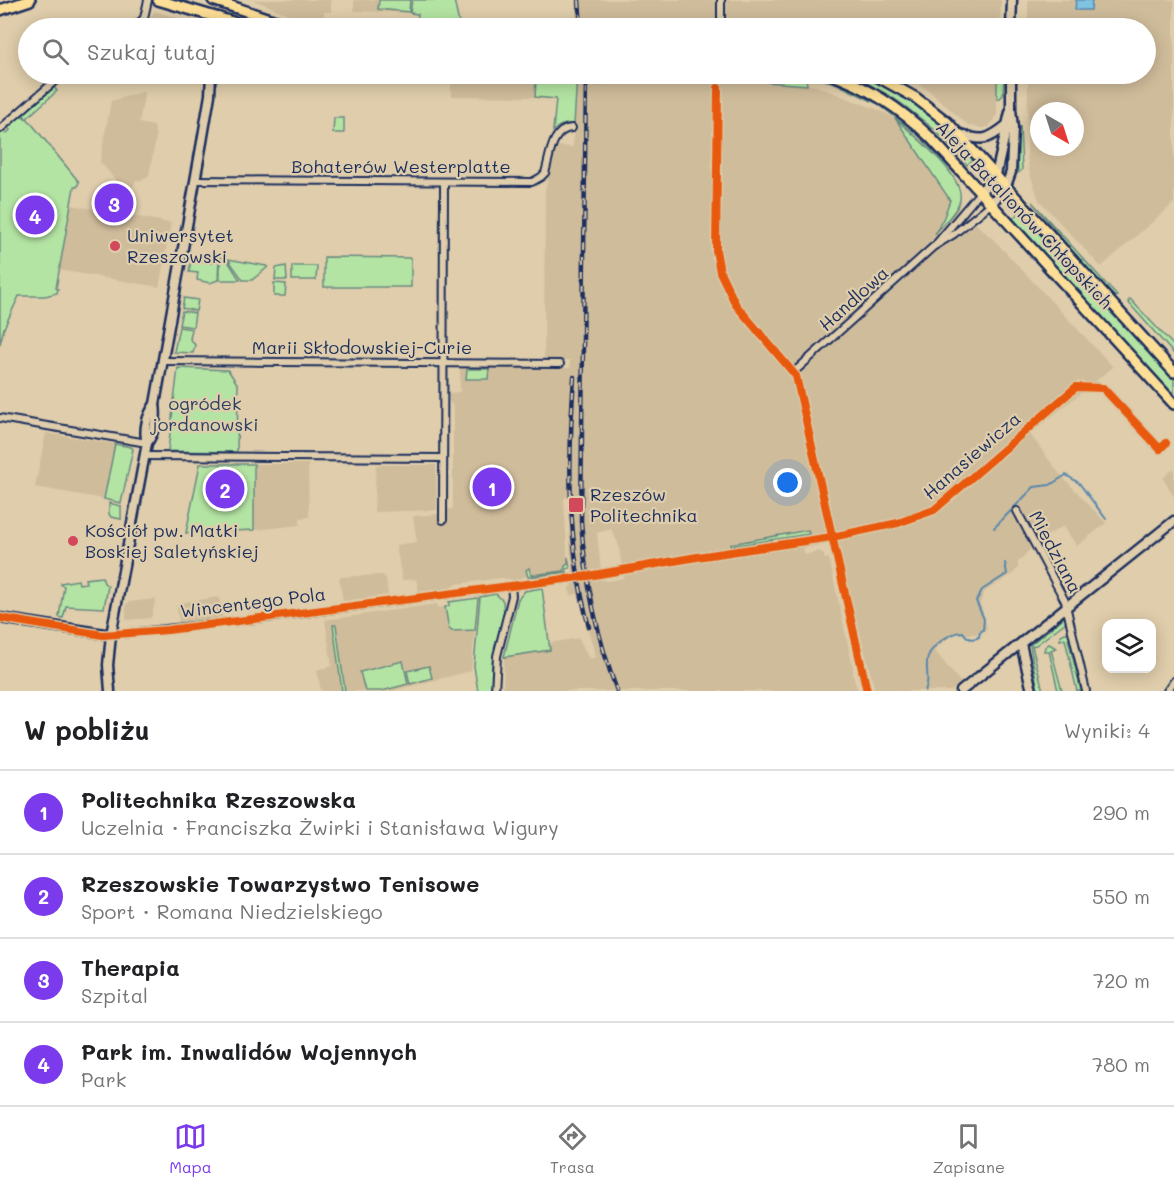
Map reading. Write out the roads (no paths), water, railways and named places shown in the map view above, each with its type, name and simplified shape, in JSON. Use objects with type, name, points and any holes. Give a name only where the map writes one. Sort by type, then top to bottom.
[{"type":"main road","points":[[0,10],[30,0]]},
{"type":"main road","points":[[158,0],[218,17],[217,1],[233,3],[271,18]]},
{"type":"main road","points":[[231,18],[233,3]]},
{"type":"main road","name":"Aleja Batalionów Chłopskich","points":[[852,84],[902,112],[936,142],[1174,404]]},
{"type":"main road","name":"Aleja Batalionów Chłopskich","points":[[890,84],[926,105],[960,134],[1174,372]]},
{"type":"street","points":[[144,18],[148,0]]},
{"type":"street","points":[[721,0],[721,18]]},
{"type":"street","points":[[1011,0],[1011,18]]},
{"type":"street","points":[[0,129],[52,84]]},
{"type":"street","points":[[111,691],[108,665],[111,635],[147,443],[145,431],[154,404],[196,180],[211,84]]},
{"type":"street","points":[[210,95],[214,84]]},
{"type":"street","points":[[992,202],[1006,186],[1012,162],[1014,128],[1011,84]]},
{"type":"street","points":[[718,88],[716,250],[720,272],[736,305],[794,372],[798,381],[867,691]]},
{"type":"street","points":[[981,191],[996,175],[1011,109]]},
{"type":"street","points":[[960,134],[983,139],[990,138],[1006,125]]},
{"type":"street","name":"Bohaterów Westerplatte","points":[[196,180],[525,183],[537,180],[545,172],[556,136],[566,128],[572,128]]},
{"type":"street","points":[[443,520],[444,182]]},
{"type":"street","name":"Handlowa","points":[[794,372],[933,247],[981,191]]},
{"type":"street","name":"Handlowa","points":[[933,247],[954,234],[992,202]]},
{"type":"street","name":"Marii Skłodowskiej-Curie","points":[[162,361],[560,364]]},
{"type":"street","name":"Hanasiewicza","points":[[511,586],[832,537],[898,524],[934,510],[1076,387],[1103,388],[1160,449],[1166,443]]},
{"type":"street","points":[[0,418],[147,443]]},
{"type":"street","points":[[144,456],[442,458]]},
{"type":"street","name":"Miedziana","points":[[1017,511],[1067,607],[1086,691]]},
{"type":"street","points":[[961,691],[1174,521]]},
{"type":"street","points":[[495,691],[495,667],[512,596],[511,586]]},
{"type":"street","name":"Wincentego Pola","points":[[0,618],[111,635],[274,617],[511,586]]},
{"type":"street","points":[[1021,644],[1032,691]]},
{"type":"street","points":[[1167,691],[1174,681]]},
{"type":"water","points":[[1076,0],[1092,0],[1091,10],[1075,10]]},
{"type":"waterway","points":[[994,528],[1034,487],[1050,485],[1066,475],[1079,483],[1106,519]]},
{"type":"waterway","points":[[925,691],[928,657],[935,646],[958,633],[963,632],[971,639],[979,637],[983,630],[984,619],[976,601],[982,590],[1007,574],[1005,563]]},
{"type":"railway","points":[[579,0],[580,18]]},
{"type":"railway","points":[[586,84],[581,521],[593,607],[617,691]]},
{"type":"railway","points":[[574,377],[571,503],[577,566],[589,627]]},
{"type":"place","name":"Therapia","points":[[114,203]]},
{"type":"place","name":"Park im. Inwalidów Wojennych","points":[[35,215]]},
{"type":"place","name":"Uniwersytet Rzeszowski","points":[[115,246]]},
{"type":"place","name":"Politechnika Rzeszowska","points":[[492,487]]},
{"type":"place","name":"Rzeszowskie Towarzystwo Tenisowe","points":[[225,489]]},
{"type":"place","name":"Rzeszów Politechnika","points":[[576,505]]},
{"type":"place","name":"Kościół pw. Matki Boskiej Saletyńskiej","points":[[73,541]]},
{"type":"park label","name":"ogródek jordanowski","points":[[205,414]]}]
